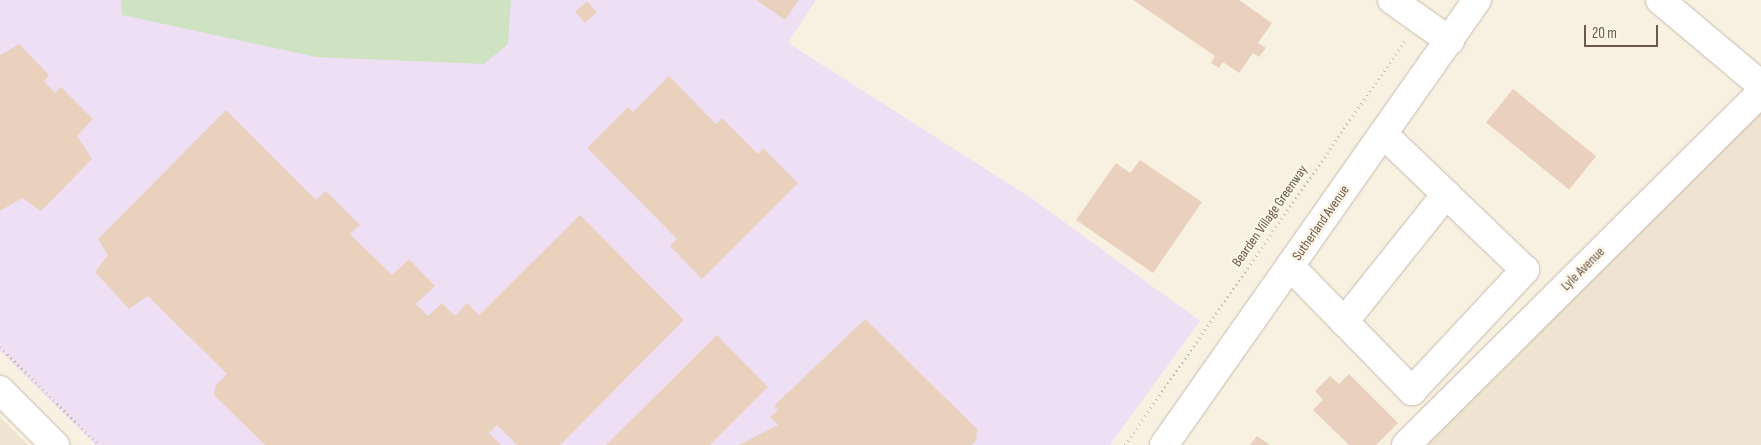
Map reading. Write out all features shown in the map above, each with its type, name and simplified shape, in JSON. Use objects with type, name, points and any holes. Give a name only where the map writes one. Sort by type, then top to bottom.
[{"type":"street","points":[[1392,0],[1450,41]]},
{"type":"street","name":"Sutherland Avenue","points":[[1164,445],[1478,0]]},
{"type":"street","points":[[1660,0],[1761,85]]},
{"type":"street","name":"Lyle Avenue","points":[[1406,445],[1761,93]]},
{"type":"street","points":[[1383,134],[1525,270],[1412,391]]},
{"type":"street","points":[[1344,322],[1446,194]]},
{"type":"street","points":[[1290,266],[1436,415]]},
{"type":"street","points":[[0,390],[55,445]]},
{"type":"path","name":"Bearden Village Greenway","points":[[1125,445],[1420,21]]},
{"type":"path","points":[[0,348],[99,445]]},
{"type":"shaded area","points":[[0,0],[816,0],[788,43],[1031,198],[1200,321],[1110,445],[96,445],[0,351]]},
{"type":"shaded area","points":[[1761,110],[1761,445],[1423,445]]},
{"type":"shaded area","points":[[0,417],[28,445],[0,445]]},
{"type":"green space","points":[[121,0],[511,0],[508,44],[484,64],[316,57],[122,15]]},
{"type":"building","points":[[756,0],[799,0],[785,20]]},
{"type":"building","points":[[1133,0],[1239,0],[1272,23],[1258,43],[1266,48],[1259,57],[1253,53],[1239,73],[1223,62],[1219,68],[1211,63],[1215,56]]},
{"type":"building","points":[[587,1],[597,12],[585,23],[575,12]]},
{"type":"building","points":[[19,44],[49,75],[44,81],[55,93],[61,87],[93,119],[77,136],[92,159],[41,211],[22,198],[0,211],[0,55]]},
{"type":"building","points":[[669,76],[716,124],[722,118],[758,154],[763,148],[798,183],[702,279],[670,246],[677,239],[587,148],[628,107],[633,112]]},
{"type":"building","points":[[1513,89],[1596,156],[1569,190],[1486,122]]},
{"type":"building","points":[[226,110],[316,200],[326,191],[360,225],[350,234],[392,275],[409,259],[435,286],[416,304],[428,316],[442,303],[455,316],[467,303],[479,315],[580,215],[684,320],[560,445],[517,445],[497,425],[489,433],[501,445],[265,445],[214,395],[216,385],[227,374],[148,296],[129,309],[95,272],[108,255],[98,239]]},
{"type":"building","points":[[1140,160],[1202,202],[1153,273],[1076,220],[1116,163],[1130,173]]},
{"type":"building","points":[[865,319],[977,429],[976,440],[972,445],[739,445],[778,425],[770,417],[778,410],[774,406]]},
{"type":"building","points":[[717,335],[768,387],[710,445],[606,445]]},
{"type":"building","points":[[1349,374],[1398,423],[1376,445],[1349,445],[1313,410],[1323,400],[1315,391],[1330,376],[1339,384]]},
{"type":"building","points":[[1257,436],[1270,445],[1250,445]]}]
